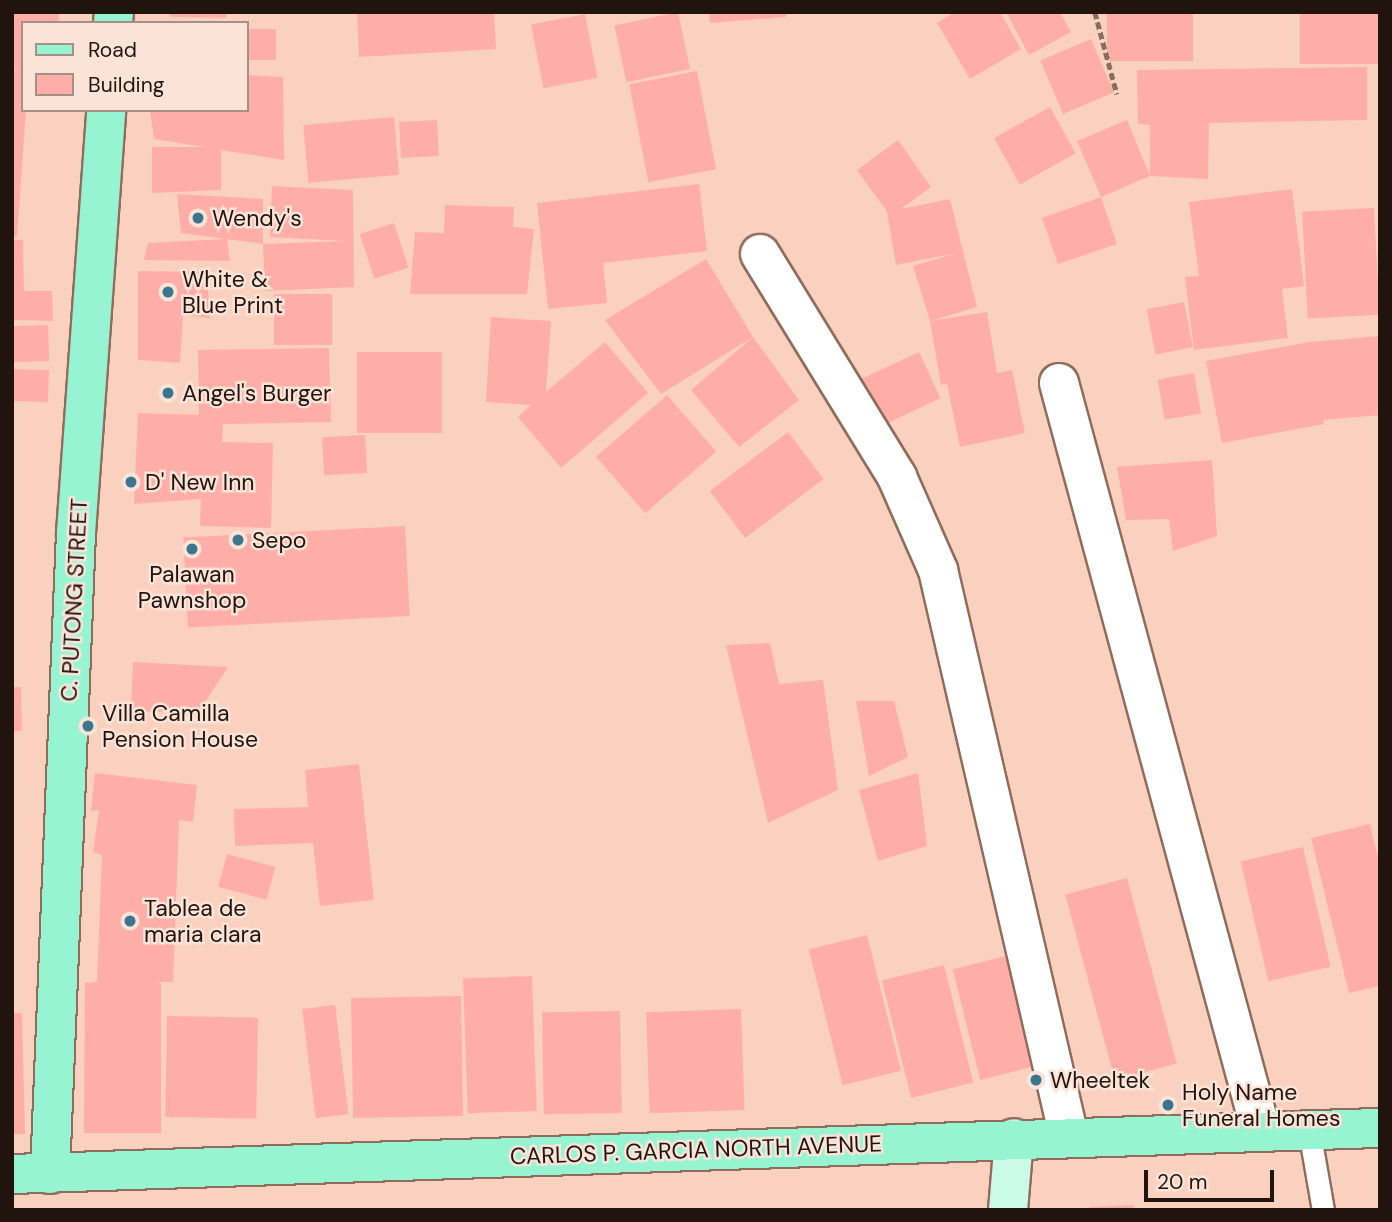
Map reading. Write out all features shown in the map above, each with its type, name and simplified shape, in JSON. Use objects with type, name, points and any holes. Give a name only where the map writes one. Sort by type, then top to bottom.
[{"type":"main road","name":"C. PUTONG STREET","points":[[50,1174],[76,533],[106,112]]},
{"type":"main road","name":"CARLOS P. GARCIA NORTH AVENUE","points":[[12,1174],[1014,1138],[1380,1128]]},
{"type":"main road","points":[[1008,1210],[1014,1138]]},
{"type":"street","points":[[760,254],[897,477],[938,570],[1069,1137]]},
{"type":"street","points":[[1059,383],[1261,1131]]},
{"type":"lane","points":[[1309,1130],[1323,1210]]},
{"type":"path","points":[[1095,12],[1116,94]]},
{"type":"building","points":[[12,12],[59,12],[59,21],[21,21],[21,112],[26,112],[17,237],[12,236],[12,71],[20,71],[12,70]]},
{"type":"building","points":[[169,12],[226,12],[226,18],[170,17]]},
{"type":"building","points":[[357,12],[494,12],[496,49],[359,57]]},
{"type":"building","points":[[678,12],[690,69],[626,82],[614,26]]},
{"type":"building","points":[[709,12],[786,12],[786,17],[710,23]]},
{"type":"building","points":[[955,12],[1000,12],[1021,49],[970,79],[937,23]]},
{"type":"building","points":[[1006,12],[1060,12],[1071,32],[1029,55]]},
{"type":"building","points":[[1107,12],[1193,12],[1193,61],[1107,61]]},
{"type":"building","points":[[1300,12],[1380,12],[1380,64],[1300,64]]},
{"type":"building","points":[[585,14],[597,78],[543,88],[531,24]]},
{"type":"building","points":[[248,29],[276,29],[276,60],[248,60]]},
{"type":"building","points":[[1091,39],[1114,92],[1063,114],[1040,60]]},
{"type":"building","points":[[1367,67],[1367,120],[1209,123],[1208,179],[1150,176],[1150,125],[1138,124],[1137,70]]},
{"type":"building","points":[[697,71],[716,169],[648,182],[629,84]]},
{"type":"building","points":[[248,75],[283,77],[284,160],[221,150],[221,190],[152,193],[152,147],[204,147],[154,139],[150,112],[248,112]]},
{"type":"building","points":[[1050,107],[1076,153],[1020,184],[994,138]]},
{"type":"building","points":[[394,117],[399,175],[308,183],[303,125]]},
{"type":"building","points":[[437,120],[439,156],[401,158],[399,122]]},
{"type":"building","points":[[1127,120],[1150,176],[1101,197],[1077,141]]},
{"type":"building","points":[[898,140],[931,187],[901,209],[950,199],[977,307],[930,321],[913,266],[957,253],[896,265],[887,212],[857,170]]},
{"type":"building","points":[[699,184],[707,251],[603,263],[607,303],[548,309],[537,203]]},
{"type":"building","points":[[272,186],[353,190],[354,287],[265,291],[263,244],[347,241],[270,237]]},
{"type":"building","points":[[1292,189],[1304,286],[1282,289],[1288,338],[1194,350],[1185,277],[1199,276],[1189,202]]},
{"type":"building","points":[[177,194],[263,199],[263,244],[181,233]]},
{"type":"building","points":[[1101,197],[1117,244],[1058,264],[1042,218]]},
{"type":"building","points":[[445,205],[514,207],[513,227],[534,229],[527,294],[410,294],[415,232],[444,233]]},
{"type":"building","points":[[1374,208],[1380,315],[1308,319],[1302,212]]},
{"type":"building","points":[[394,223],[409,268],[374,279],[360,234]]},
{"type":"building","points":[[227,239],[230,261],[144,260],[148,243]]},
{"type":"building","points":[[12,240],[23,240],[24,291],[52,291],[53,321],[12,320]]},
{"type":"building","points":[[706,259],[753,337],[661,394],[605,320]]},
{"type":"building","points":[[138,271],[207,272],[210,318],[183,315],[180,363],[138,360]]},
{"type":"building","points":[[274,294],[332,294],[332,345],[274,345]]},
{"type":"building","points":[[1184,302],[1193,347],[1155,354],[1147,309]]},
{"type":"building","points":[[987,312],[997,373],[1012,370],[1025,433],[960,447],[947,384],[941,385],[930,321]]},
{"type":"building","points":[[491,317],[551,321],[546,392],[605,342],[648,393],[561,468],[518,417],[531,405],[486,402]]},
{"type":"building","points":[[48,325],[49,361],[13,362],[12,326]]},
{"type":"building","points":[[1380,336],[1380,415],[1323,420],[1324,424],[1222,443],[1206,361],[1309,342]]},
{"type":"building","points":[[753,337],[799,400],[739,447],[691,390]]},
{"type":"building","points":[[329,348],[331,422],[223,424],[222,442],[273,443],[271,528],[200,526],[201,499],[134,504],[138,413],[199,415],[198,350]]},
{"type":"building","points":[[357,352],[442,352],[442,433],[357,433]]},
{"type":"building","points":[[919,352],[941,398],[878,427],[856,381]]},
{"type":"building","points":[[12,369],[49,370],[48,402],[12,401]]},
{"type":"building","points":[[1194,373],[1201,413],[1165,420],[1158,379]]},
{"type":"building","points":[[667,395],[716,452],[645,513],[596,457]]},
{"type":"building","points":[[788,432],[824,479],[745,538],[710,491]]},
{"type":"building","points":[[365,435],[367,473],[324,475],[322,437]]},
{"type":"building","points":[[1212,460],[1217,536],[1173,551],[1169,519],[1126,520],[1117,467]]},
{"type":"building","points":[[405,526],[410,616],[188,627],[183,538]]},
{"type":"building","points":[[770,643],[779,684],[823,680],[838,790],[768,823],[726,645]]},
{"type":"building","points":[[133,662],[228,667],[198,713],[131,711]]},
{"type":"building","points":[[12,687],[21,687],[22,731],[13,731]]},
{"type":"building","points":[[856,701],[894,701],[908,757],[869,776]]},
{"type":"building","points":[[359,764],[374,900],[320,906],[313,843],[235,846],[234,809],[308,807],[305,770]]},
{"type":"building","points":[[95,773],[197,785],[193,822],[179,820],[173,982],[154,982],[161,983],[161,1133],[84,1133],[85,983],[97,982],[102,855],[93,852],[99,810],[91,811]]},
{"type":"building","points":[[918,773],[927,846],[878,861],[859,790]]},
{"type":"building","points":[[1370,824],[1380,866],[1380,986],[1349,993],[1311,838]]},
{"type":"building","points":[[1303,847],[1331,967],[1268,981],[1241,861]]},
{"type":"building","points":[[227,854],[275,867],[266,900],[218,887]]},
{"type":"building","points":[[1127,878],[1177,1063],[1115,1080],[1065,895]]},
{"type":"building","points":[[867,935],[901,1071],[843,1085],[809,950]]},
{"type":"building","points":[[1006,956],[1034,1067],[980,1080],[953,969]]},
{"type":"building","points":[[944,965],[973,1082],[911,1098],[882,980]]},
{"type":"building","points":[[532,976],[537,1111],[468,1113],[463,978]]},
{"type":"building","points":[[461,996],[463,1116],[353,1118],[351,998]]},
{"type":"building","points":[[335,1005],[348,1114],[316,1118],[302,1009]]},
{"type":"building","points":[[741,1009],[745,1110],[650,1113],[646,1012]]},
{"type":"building","points":[[620,1011],[622,1113],[544,1114],[542,1012]]},
{"type":"building","points":[[12,1013],[22,1013],[25,1134],[12,1134]]},
{"type":"building","points":[[167,1016],[258,1018],[256,1119],[165,1117]]},
{"type":"building","points":[[1134,1205],[1134,1210],[1086,1210],[1090,1207]]},
{"type":"place","name":"Wendy's","points":[[198,218]]},
{"type":"place","name":"White & Blue Print","points":[[168,292]]},
{"type":"place","name":"Angel's Burger","points":[[168,393]]},
{"type":"place","name":"D' New Inn","points":[[131,482]]},
{"type":"place","name":"Sepo","points":[[238,540]]},
{"type":"place","name":"Palawan Pawnshop","points":[[192,549]]},
{"type":"place","name":"Villa Camilla Pension House","points":[[88,726]]},
{"type":"place","name":"Tablea de maria clara","points":[[130,921]]},
{"type":"place","name":"Wheeltek","points":[[1036,1080]]},
{"type":"place","name":"Holy Name Funeral Homes","points":[[1168,1105]]}]
